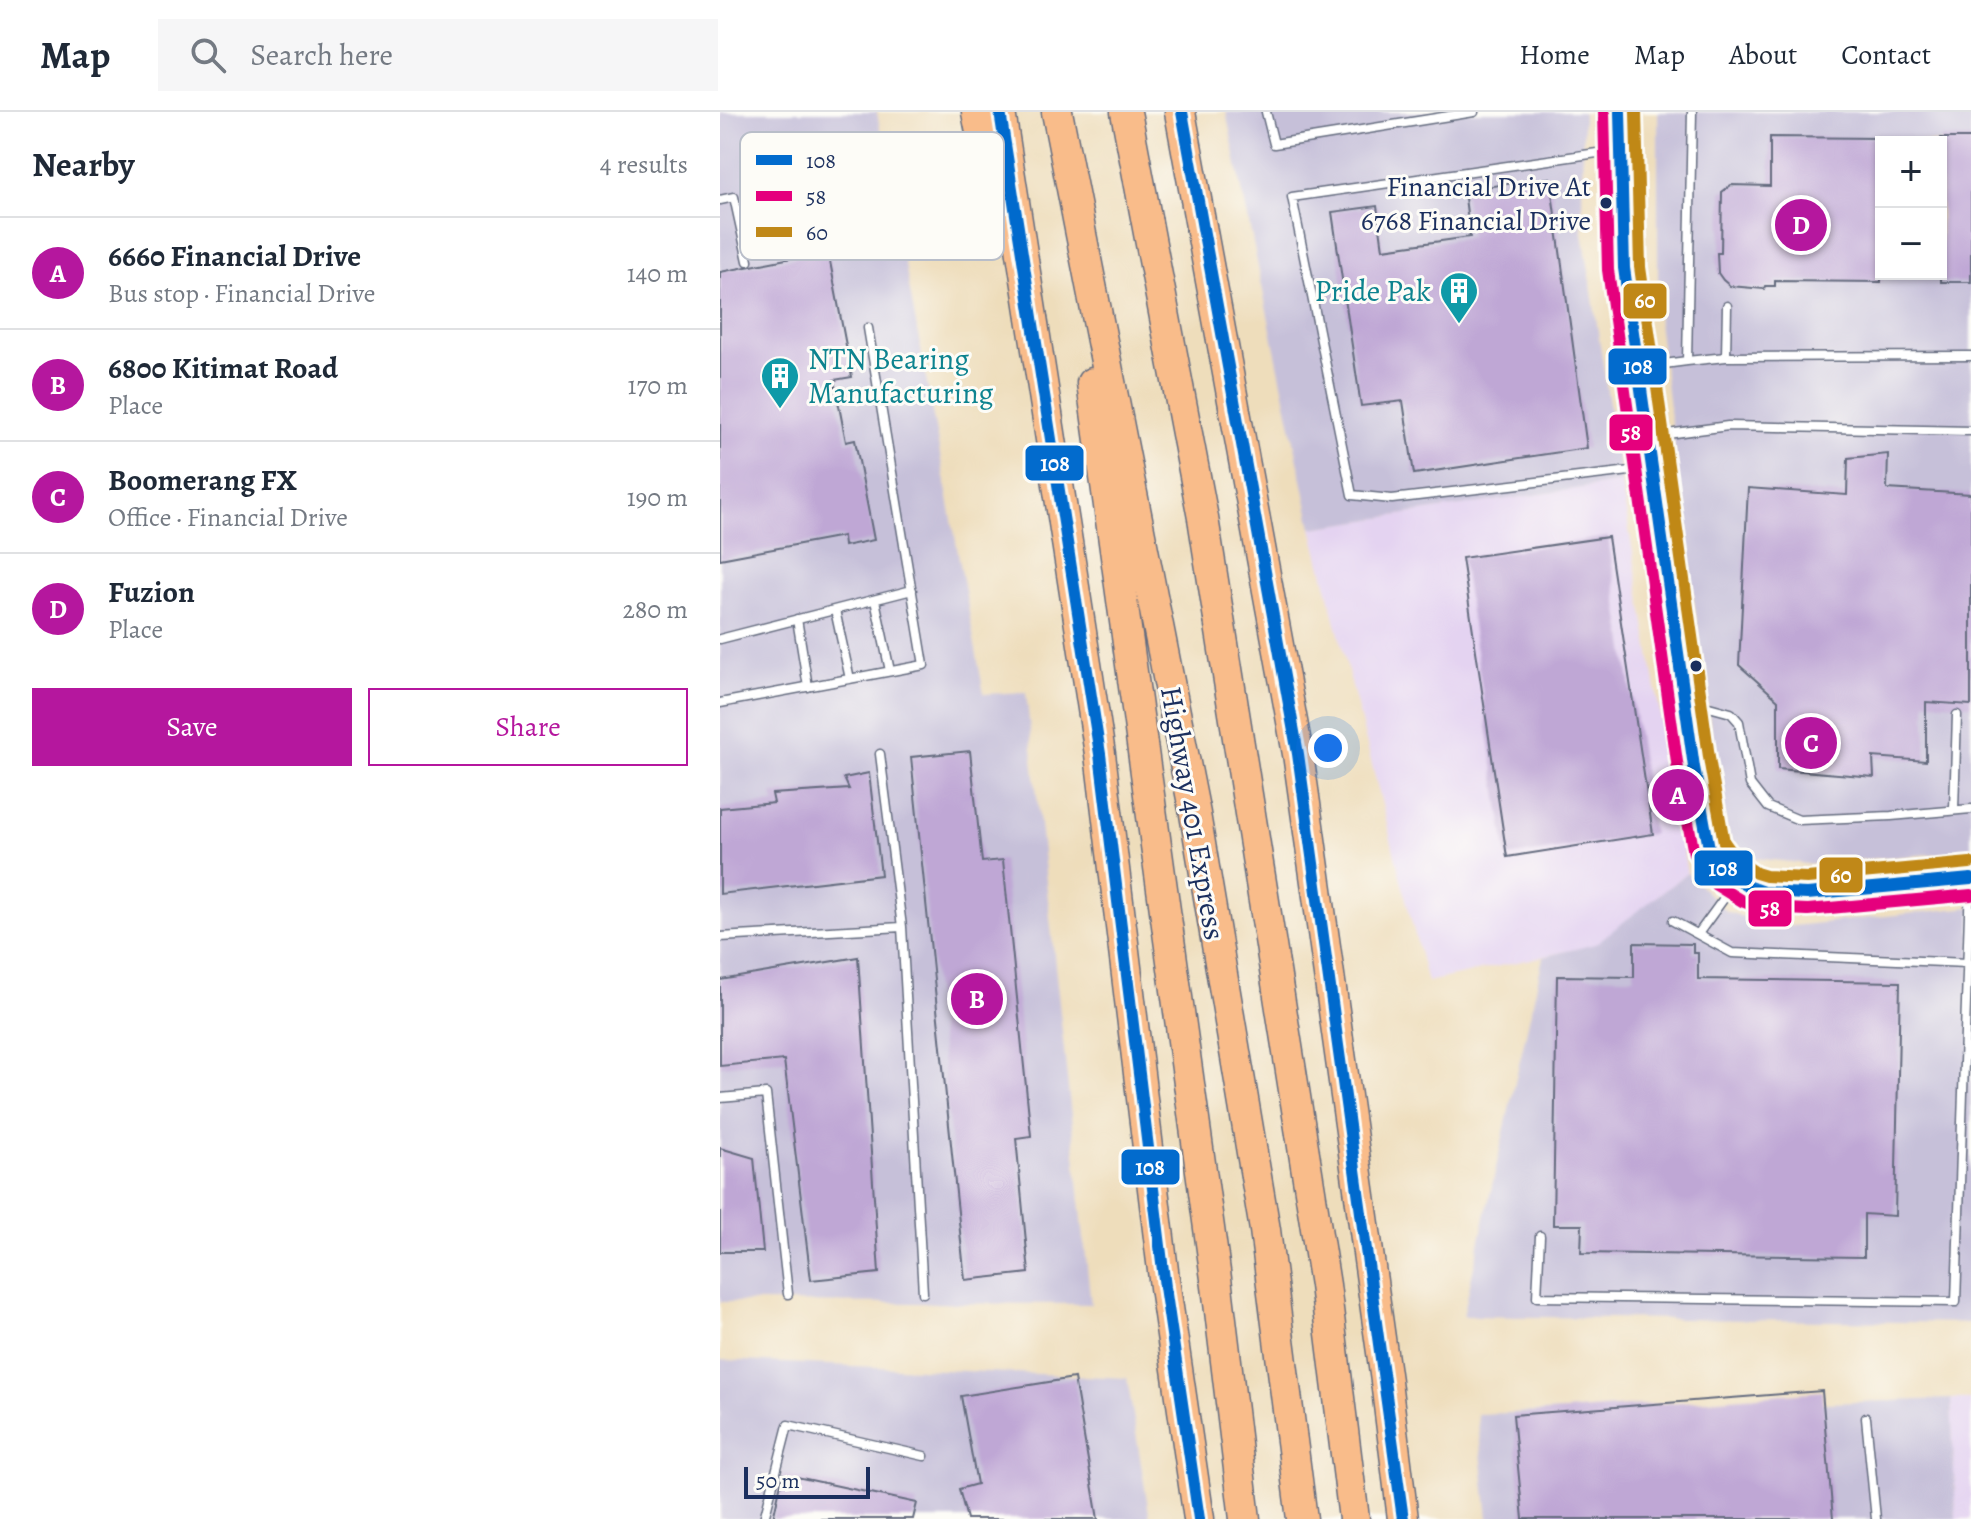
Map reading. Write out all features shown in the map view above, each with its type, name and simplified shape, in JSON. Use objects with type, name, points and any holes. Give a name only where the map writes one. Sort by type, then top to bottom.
[{"type":"highway","points":[[977,112],[981,132]]},
{"type":"highway","points":[[1000,112],[1003,132]]},
{"type":"highway","points":[[1056,112],[1217,1286],[1245,1519]]},
{"type":"highway","name":"Highway 401 Express","points":[[1056,112],[1195,814],[1273,1286],[1302,1519]]},
{"type":"highway","name":"Highway 401 Express","points":[[1126,112],[1203,518],[1325,1285],[1354,1519]]},
{"type":"highway","points":[[1181,112],[1298,754],[1403,1519]]},
{"type":"highway","points":[[1004,138],[1100,754],[1165,1287],[1199,1519]]},
{"type":"highway","points":[[1004,253],[1100,754]]},
{"type":"street","points":[[1620,112],[1624,268],[1694,767],[1709,848],[1719,864],[1738,880],[1763,892],[1807,894],[1971,879]]},
{"type":"lane","points":[[1266,112],[1274,144],[1474,112]]},
{"type":"lane","points":[[1687,361],[1692,112]]},
{"type":"lane","points":[[1619,150],[1292,197],[1352,495],[1392,499],[1653,468]]},
{"type":"lane","points":[[720,200],[734,197],[740,224]]},
{"type":"lane","points":[[1726,357],[1727,306]]},
{"type":"lane","points":[[720,703],[924,665],[868,328]]},
{"type":"lane","points":[[1637,368],[1726,357],[1971,356]]},
{"type":"lane","points":[[1647,437],[1728,426],[1971,431]]},
{"type":"lane","points":[[720,639],[912,590]]},
{"type":"lane","points":[[875,600],[890,671]]},
{"type":"lane","points":[[835,610],[850,679]]},
{"type":"lane","points":[[797,619],[808,687]]},
{"type":"lane","points":[[1688,708],[1709,707],[1731,713],[1739,722],[1750,784],[1768,807],[1799,820],[1971,809]]},
{"type":"lane","points":[[1954,809],[1957,715]]},
{"type":"lane","points":[[880,754],[902,927],[923,1293]]},
{"type":"lane","points":[[1540,1236],[1537,1297],[1956,1302],[1971,879]]},
{"type":"lane","points":[[1698,934],[1738,880]]},
{"type":"lane","points":[[1673,921],[1732,953],[1967,963]]},
{"type":"lane","points":[[720,937],[902,927]]},
{"type":"lane","points":[[720,1098],[766,1094],[788,1294]]},
{"type":"lane","points":[[1866,1418],[1876,1519]]},
{"type":"lane","points":[[764,1519],[788,1425],[924,1456]]},
{"type":"shaded area","points":[[720,112],[877,112],[881,132],[740,132],[740,260],[904,260],[984,694],[1026,692],[1091,1304],[720,1302]]},
{"type":"shaded area","points":[[1226,112],[1583,112],[1582,226],[1621,482],[1312,528]]},
{"type":"shaded area","points":[[1658,112],[1971,112],[1971,851],[1807,864],[1755,858],[1730,843],[1719,793],[1658,322]]},
{"type":"shaded area","points":[[1621,482],[1687,873],[1595,945],[1427,982],[1312,528]]},
{"type":"shaded area","points":[[1687,873],[1726,911],[1774,928],[1971,907],[1971,1323],[1463,1316],[1543,957],[1595,944]]},
{"type":"shaded area","points":[[720,1360],[1127,1378],[1150,1519],[720,1519]]},
{"type":"shaded area","points":[[1951,1399],[1971,1399],[1971,1519],[1956,1519]]},
{"type":"shaded area","points":[[1951,1399],[1956,1519],[1488,1519],[1477,1414]]},
{"type":"building","points":[[1770,137],[1875,138],[1875,280],[1881,282],[1775,281],[1775,286],[1765,286],[1764,289],[1730,286],[1723,280],[1718,273],[1717,253],[1721,253],[1722,192],[1731,185],[1770,186]]},
{"type":"building","points":[[1947,138],[1971,138],[1971,282],[1941,282],[1947,280]]},
{"type":"building","name":"Pride Pak","points":[[1550,178],[1587,448],[1414,474],[1403,401],[1361,406],[1332,212],[1377,206],[1383,249],[1470,237],[1464,190]]},
{"type":"building","name":"NTN Bearing Manufacturing","points":[[782,260],[830,260],[852,377],[834,380],[846,442],[855,440],[874,540],[844,546],[843,536],[720,559],[720,272]]},
{"type":"building","points":[[1888,454],[1887,489],[1971,494],[1971,705],[1926,702],[1926,761],[1873,757],[1874,777],[1778,769],[1778,700],[1739,665],[1748,488],[1847,495],[1848,458]]},
{"type":"building","points":[[1608,537],[1653,834],[1507,857],[1462,558]]},
{"type":"building","points":[[970,751],[982,862],[1003,860],[1031,1136],[1016,1138],[1029,1273],[965,1280],[911,757]]},
{"type":"building","points":[[869,773],[881,875],[720,894],[720,808],[774,803],[772,794],[849,789],[844,778]]},
{"type":"building","points":[[1634,943],[1693,944],[1693,953],[1698,953],[1698,979],[1900,982],[1895,1216],[1864,1214],[1864,1257],[1581,1253],[1582,1225],[1553,1225],[1557,976],[1634,977]]},
{"type":"building","points":[[858,957],[879,1273],[811,1280],[784,1060],[720,1066],[720,980]]},
{"type":"building","points":[[720,1148],[754,1158],[763,1252],[720,1252]]},
{"type":"building","points":[[1074,1378],[1098,1519],[967,1519],[959,1489],[977,1484],[961,1396]]},
{"type":"building","points":[[1822,1391],[1833,1519],[1523,1519],[1513,1415]]},
{"type":"building","points":[[783,1474],[917,1503],[913,1519],[773,1519]]},
{"type":"transit line","name":"108","points":[[1000,112],[1003,132]]},
{"type":"transit line","name":"108","points":[[1182,112],[1298,754],[1403,1519]]},
{"type":"transit line","name":"58","points":[[1604,112],[1608,270],[1678,769],[1694,854],[1716,885],[1742,901],[1761,908],[1808,910],[1971,895]]},
{"type":"transit line","name":"108","points":[[1620,112],[1624,268],[1694,767],[1709,848],[1726,872],[1763,892],[1807,894],[1971,879]]},
{"type":"transit line","name":"60","points":[[1636,112],[1640,267],[1710,764],[1724,842],[1737,860],[1766,876],[1807,878],[1970,863]]},
{"type":"transit line","name":"108","points":[[1004,138],[1100,754],[1165,1287],[1199,1519]]},
{"type":"place","name":"Financial Drive At 6768 Financial Drive","points":[[1606,203]]},
{"type":"place","name":"Fuzion","points":[[1801,225]]},
{"type":"place","name":"Pride Pak","points":[[1459,325]]},
{"type":"place","name":"NTN Bearing Manufacturing","points":[[780,410]]},
{"type":"place","name":"Boomerang FX","points":[[1811,743]]},
{"type":"place","name":"6660 Financial Drive","points":[[1678,795]]},
{"type":"place","name":"6800 Kitimat Road","points":[[977,999]]}]
